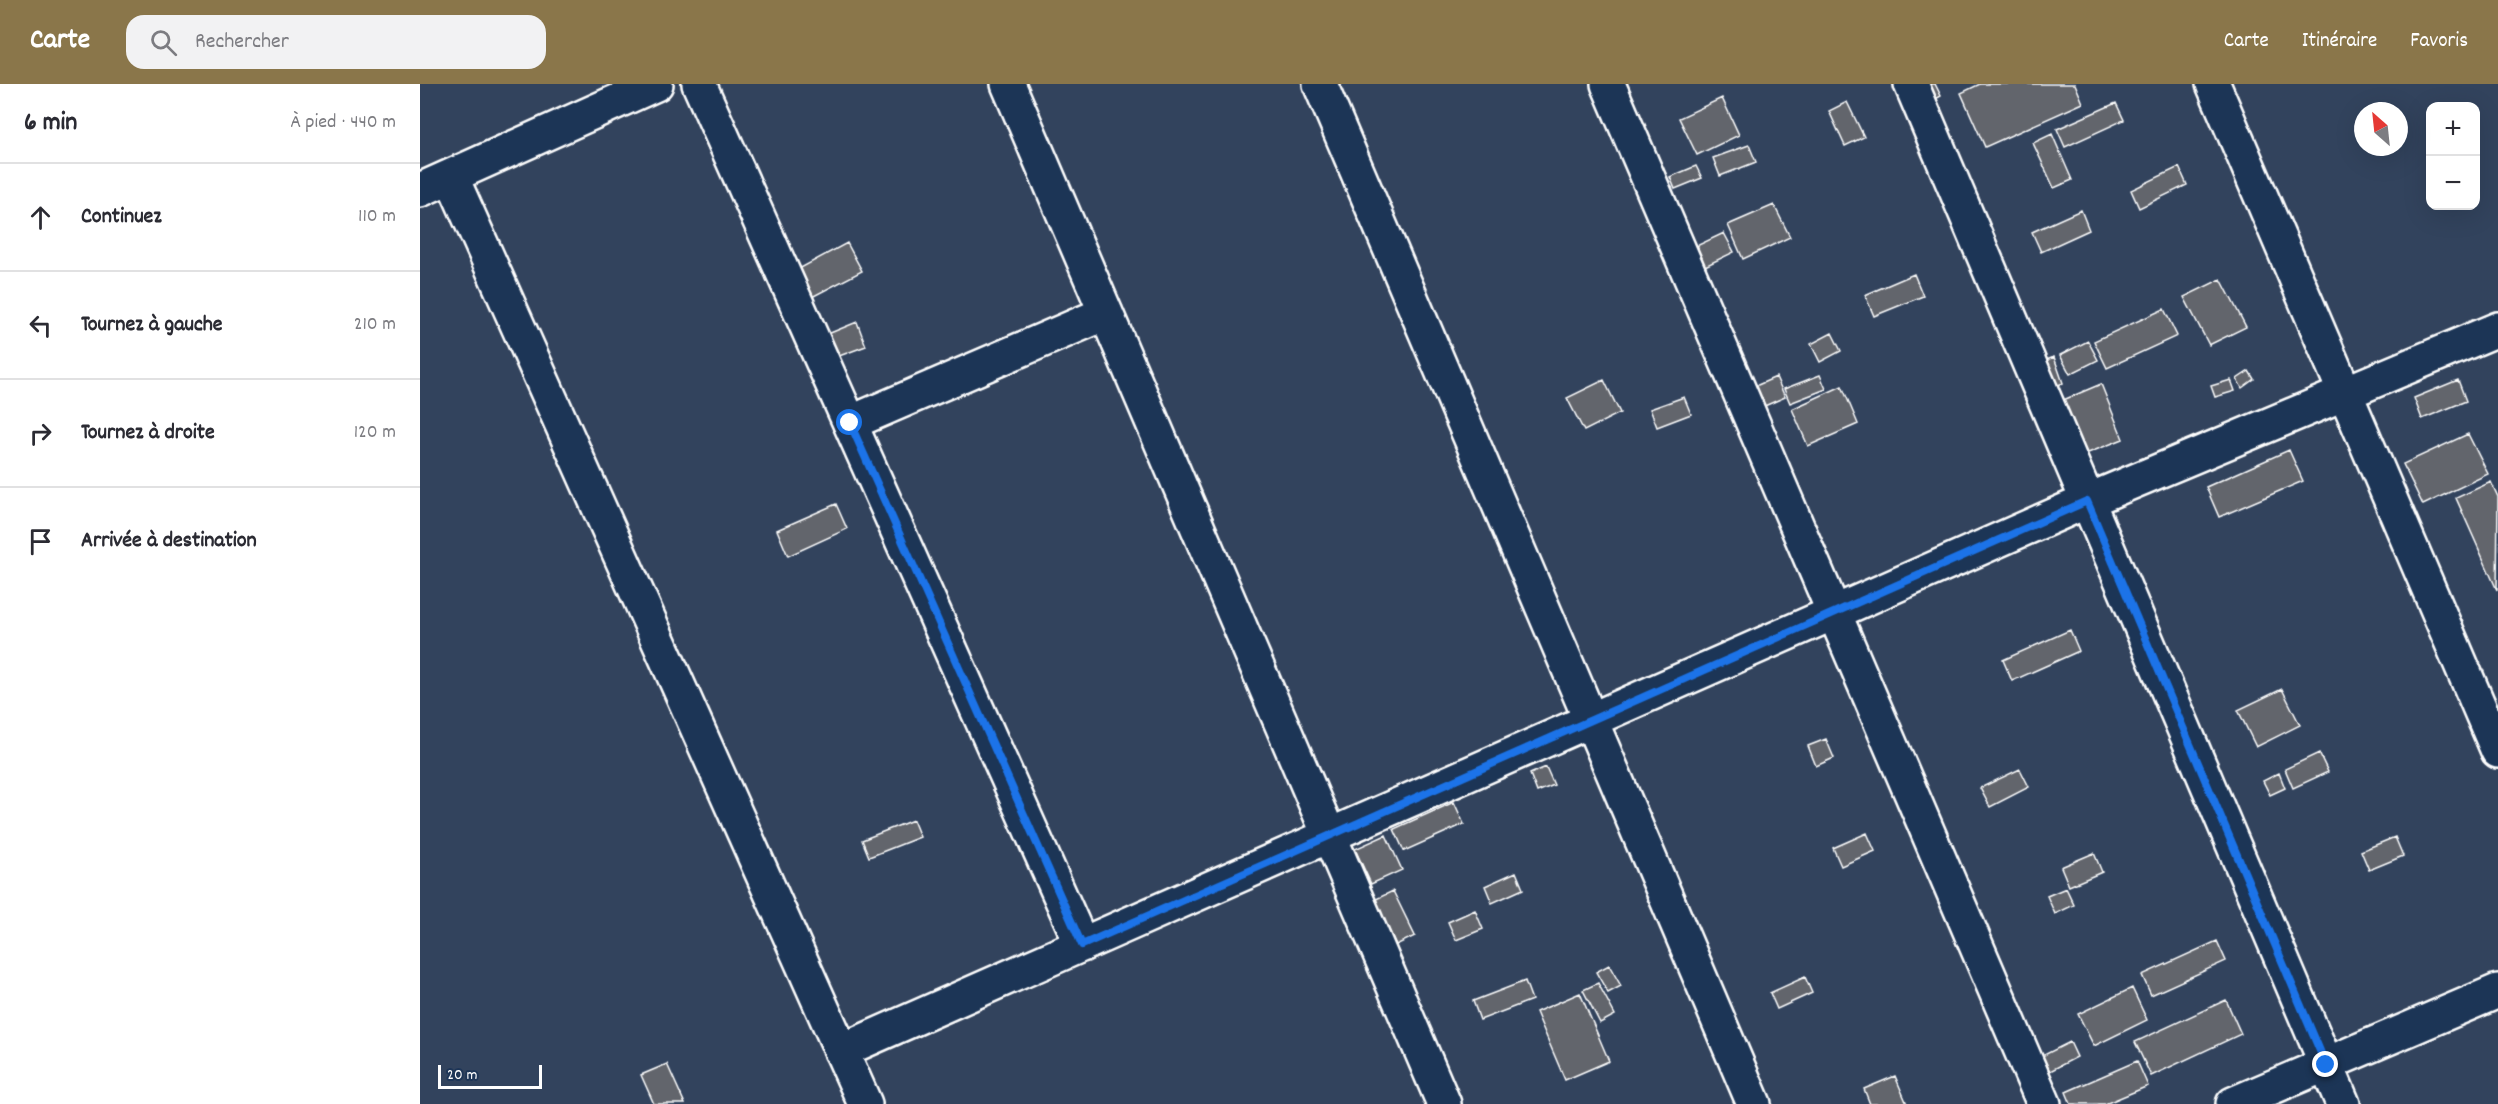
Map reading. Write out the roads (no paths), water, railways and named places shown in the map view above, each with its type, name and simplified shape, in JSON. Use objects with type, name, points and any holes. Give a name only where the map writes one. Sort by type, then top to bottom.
[{"type":"street","points":[[420,190],[656,84]]},
{"type":"street","points":[[699,84],[1082,945]]},
{"type":"street","points":[[1008,84],[1444,1104]]},
{"type":"street","points":[[1320,84],[1754,1104]]},
{"type":"street","points":[[1608,84],[2044,1104]]},
{"type":"street","points":[[1911,84],[2343,1104]]},
{"type":"street","points":[[2213,84],[2498,751]]},
{"type":"street","points":[[451,176],[865,1104]]},
{"type":"street","points":[[850,423],[1106,313]]},
{"type":"street","points":[[841,1051],[1591,722],[2087,501],[2498,329]]},
{"type":"street","points":[[2233,1104],[2498,991]]}]
